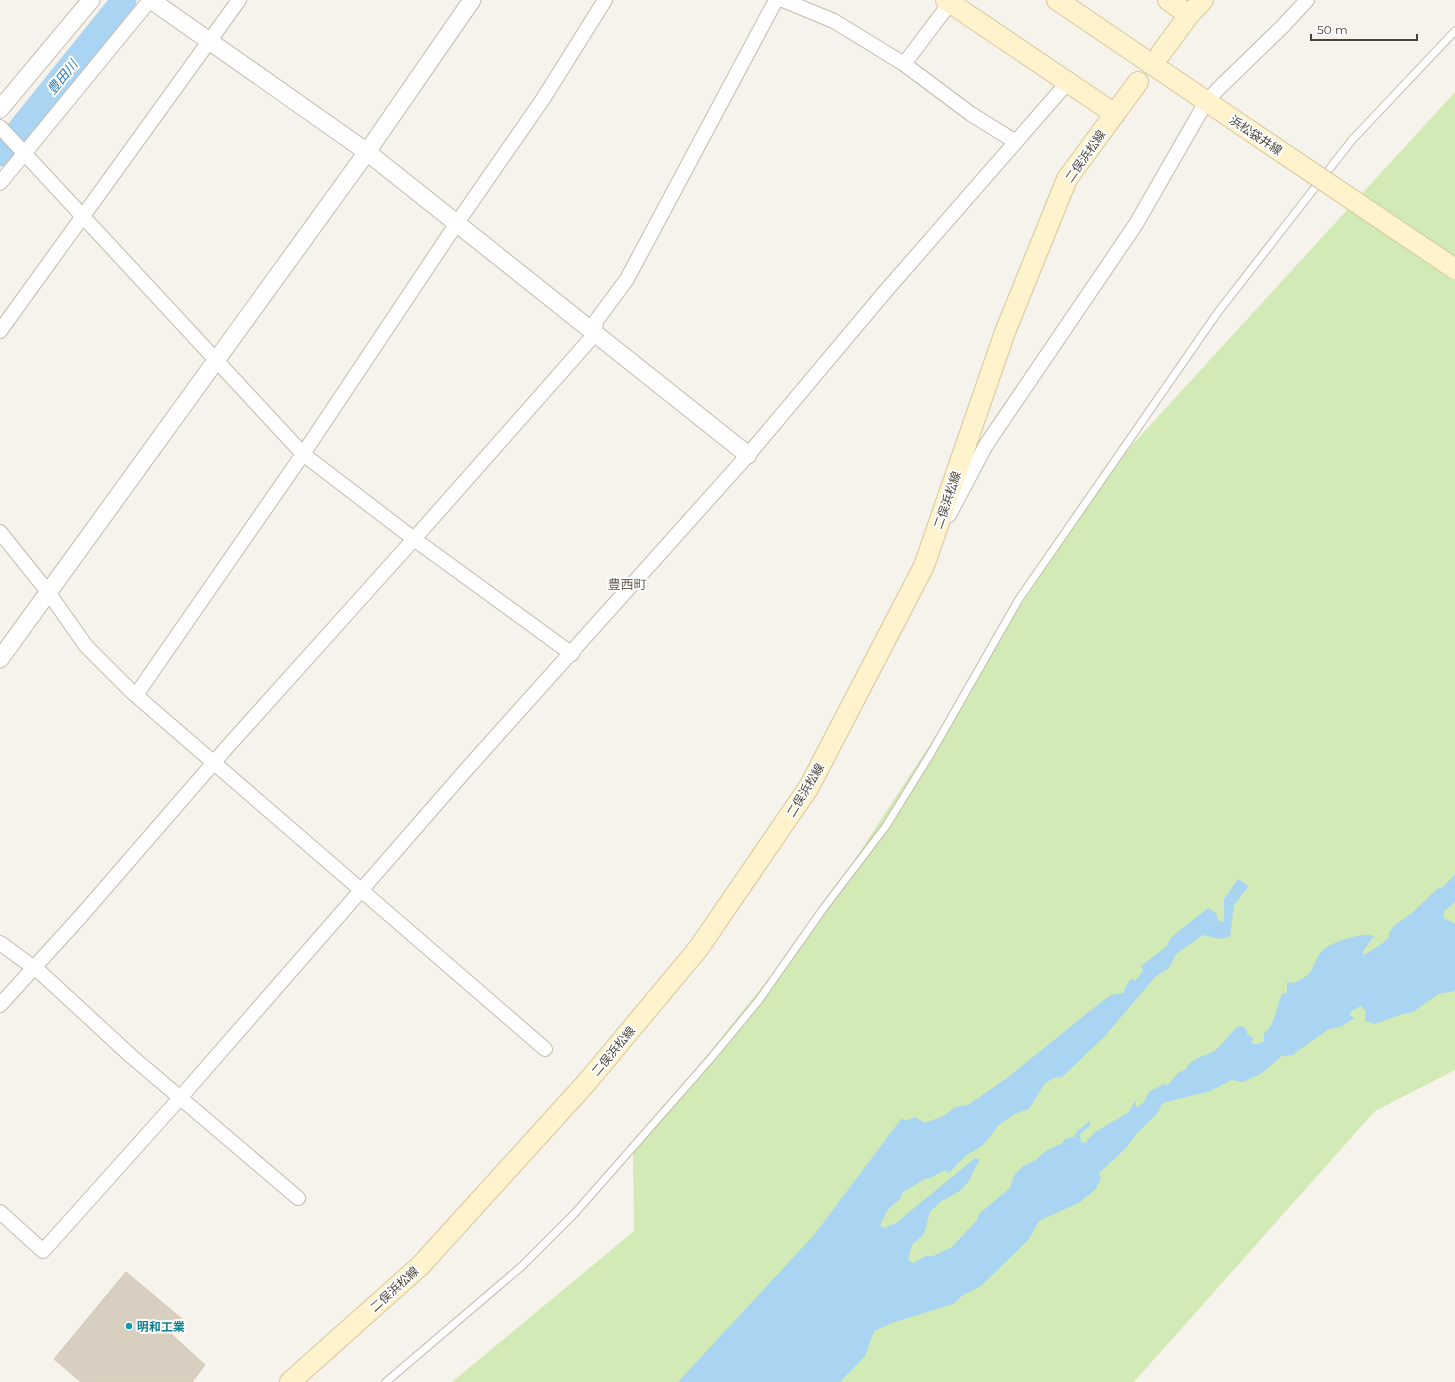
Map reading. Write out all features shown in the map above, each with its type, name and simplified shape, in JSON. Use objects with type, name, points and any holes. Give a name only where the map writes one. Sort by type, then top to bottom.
[{"type":"main road","name":"浜松袋井線","points":[[1057,0],[1455,269]]},
{"type":"main road","points":[[1168,0],[1189,15]]},
{"type":"main road","points":[[1161,53],[1189,15],[1203,0]]},
{"type":"main road","points":[[948,1],[1115,114]]},
{"type":"main road","name":"二俣浜松線","points":[[290,1382],[421,1265],[587,1082],[698,949],[809,787],[924,566],[1005,332],[1040,241],[1067,179],[1138,82]]},
{"type":"street","points":[[0,109],[91,0]]},
{"type":"street","points":[[0,183],[150,0],[367,152],[748,455]]},
{"type":"street","points":[[0,331],[239,0]]},
{"type":"street","points":[[0,659],[367,152],[472,0]]},
{"type":"street","points":[[136,695],[303,454],[457,223],[544,100],[605,0]]},
{"type":"street","points":[[0,1006],[215,763],[229,745],[595,334],[596,322],[627,279],[776,0]]},
{"type":"street","points":[[783,0],[834,22],[904,64],[971,114],[1016,142]]},
{"type":"street","points":[[924,566],[986,445],[1136,224],[1207,102],[1216,90],[1283,26],[1307,0]]},
{"type":"street","points":[[904,64],[948,1]]},
{"type":"street","points":[[0,1212],[43,1251],[180,1098],[466,770],[572,654],[748,455],[884,294],[1068,82]]},
{"type":"street","points":[[2,129],[303,454],[414,539],[572,654]]},
{"type":"street","points":[[0,532],[48,592],[86,646],[136,695],[545,1049]]},
{"type":"street","points":[[0,943],[34,968],[180,1098],[298,1198]]},
{"type":"lane","points":[[386,1382],[522,1266],[575,1213],[712,1057],[759,1000],[823,909],[886,826],[931,753],[1018,599],[1218,312],[1352,140],[1455,32]]},
{"type":"green space","points":[[1455,92],[1455,1070],[1375,1111],[1134,1382],[452,1382],[634,1231],[633,1147],[812,925],[1110,469]]},
{"type":"water","points":[[1455,874],[1455,902],[1444,911],[1444,918],[1455,924],[1455,991],[1438,994],[1413,1012],[1402,1014],[1375,1024],[1365,1021],[1366,1012],[1361,1006],[1353,1010],[1349,1015],[1355,1018],[1340,1027],[1329,1029],[1292,1055],[1282,1056],[1262,1073],[1243,1082],[1232,1080],[1210,1091],[1163,1103],[1156,1115],[1137,1133],[1126,1148],[1099,1173],[1101,1178],[1096,1189],[1080,1202],[1039,1221],[1029,1239],[981,1286],[963,1295],[953,1304],[892,1323],[874,1331],[865,1356],[840,1382],[678,1382],[814,1235],[901,1119],[907,1120],[916,1117],[924,1123],[944,1116],[955,1107],[968,1105],[1007,1078],[1101,1002],[1111,995],[1124,993],[1125,988],[1131,979],[1135,981],[1143,971],[1141,966],[1166,947],[1171,938],[1208,908],[1216,913],[1218,920],[1224,922],[1224,899],[1238,879],[1249,886],[1234,905],[1230,937],[1220,939],[1203,935],[1176,954],[1169,968],[1156,976],[1104,1037],[1061,1078],[1056,1077],[1045,1083],[1029,1109],[1014,1114],[999,1125],[983,1145],[964,1157],[949,1173],[945,1170],[928,1179],[926,1178],[902,1193],[900,1199],[888,1209],[880,1225],[884,1228],[896,1223],[975,1158],[980,1159],[968,1182],[960,1191],[940,1202],[930,1212],[924,1234],[912,1245],[908,1260],[913,1263],[926,1256],[933,1256],[952,1247],[977,1220],[979,1214],[1009,1189],[1015,1174],[1023,1166],[1036,1160],[1047,1150],[1063,1143],[1065,1139],[1074,1137],[1077,1131],[1090,1121],[1090,1126],[1080,1134],[1081,1142],[1085,1143],[1094,1133],[1129,1112],[1135,1101],[1137,1108],[1144,1102],[1149,1092],[1164,1084],[1167,1086],[1178,1073],[1186,1069],[1190,1063],[1215,1051],[1236,1028],[1242,1026],[1247,1030],[1247,1034],[1254,1039],[1251,1042],[1252,1044],[1259,1044],[1264,1041],[1264,1033],[1271,1025],[1282,994],[1287,993],[1287,982],[1294,983],[1308,975],[1322,951],[1339,941],[1355,936],[1374,936],[1362,953],[1364,955],[1383,943],[1389,937],[1389,933],[1395,925],[1412,913],[1437,889],[1443,887]]},
{"type":"building","name":"明和工業","points":[[126,1272],[182,1319],[170,1333],[205,1365],[192,1382],[81,1382],[54,1359]]},
{"type":"waterway","name":"豊田川","points":[[0,154],[124,0]]},
{"type":"place","name":"明和工業","points":[[129,1326]]},
{"type":"district","name":"豊西町","points":[[627,584]]}]
